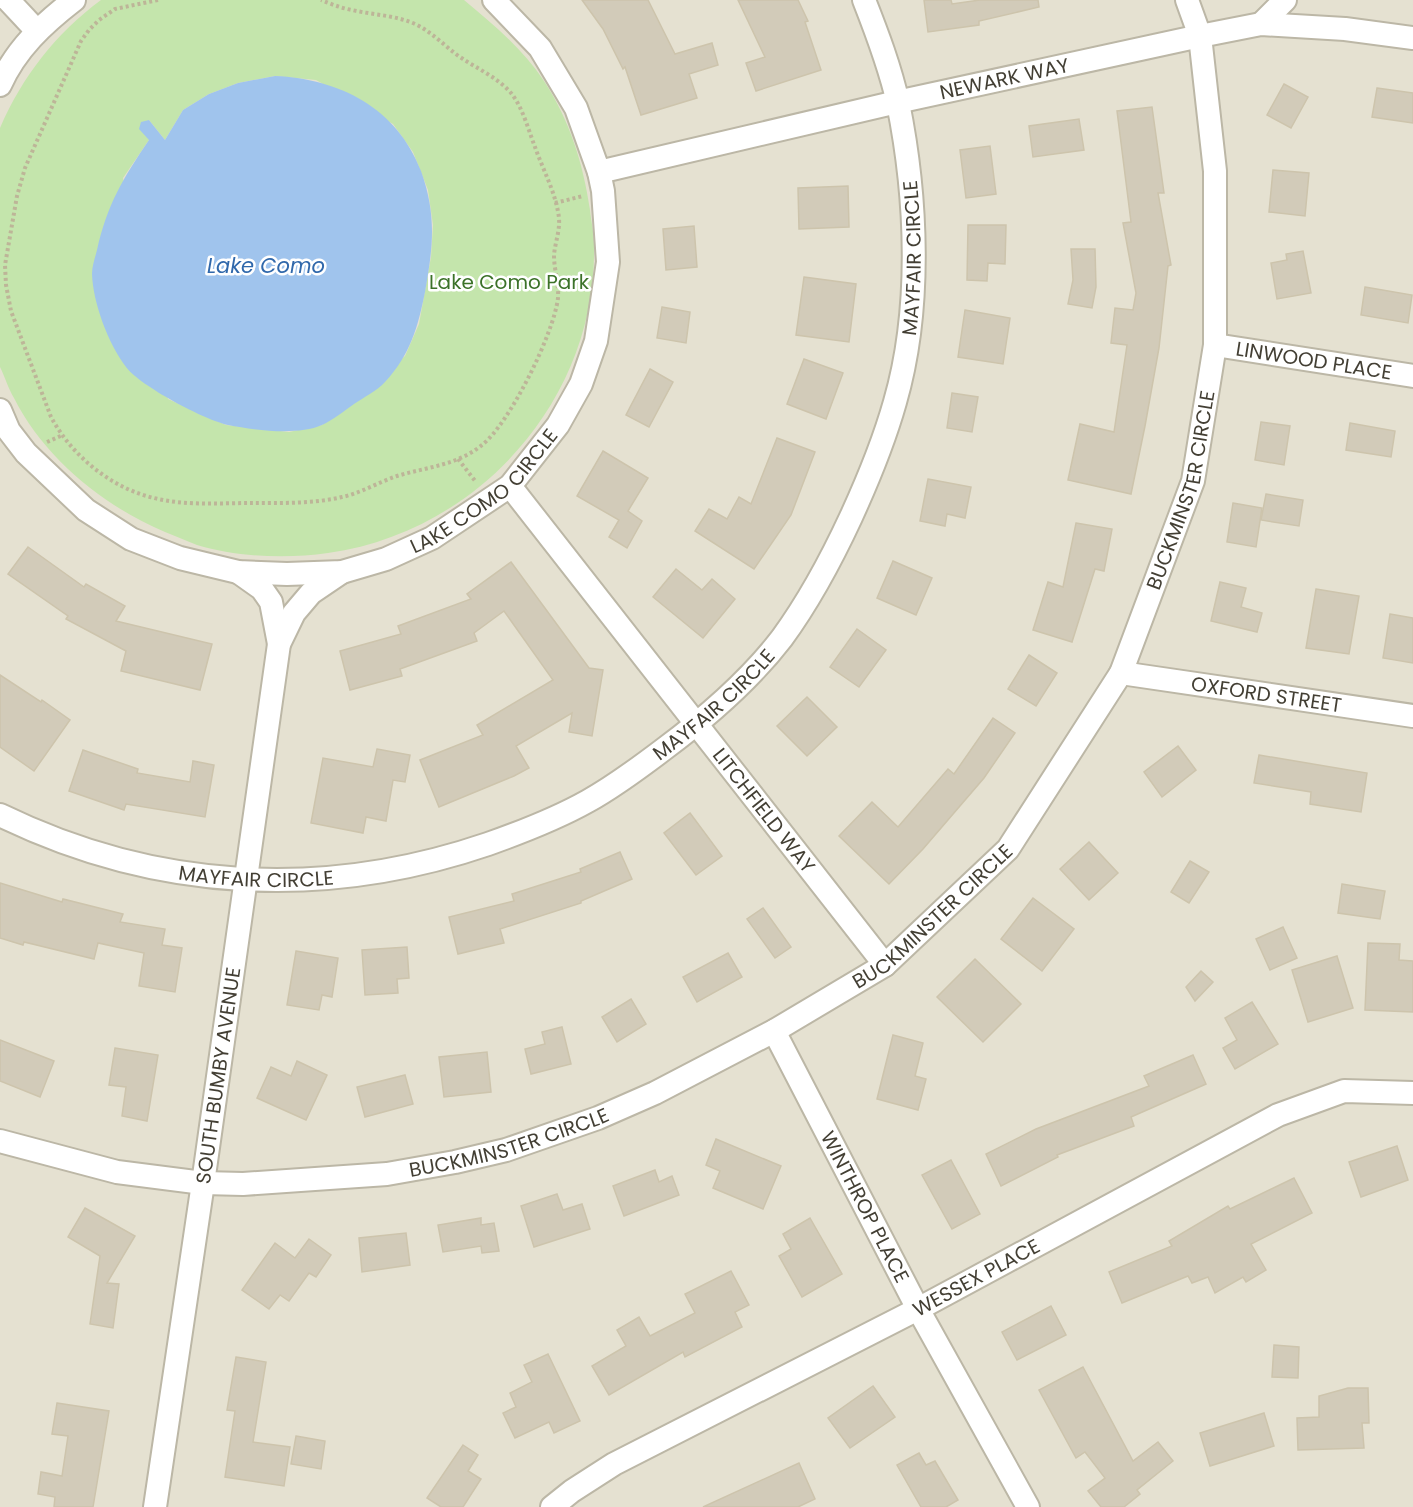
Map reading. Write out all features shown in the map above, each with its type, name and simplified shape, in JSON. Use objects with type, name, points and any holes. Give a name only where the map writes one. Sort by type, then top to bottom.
[{"type":"street","points":[[8,0],[37,31]]},
{"type":"street","points":[[0,85],[6,71],[37,31],[74,0]]},
{"type":"street","name":"LAKE COMO CIRCLE","points":[[0,410],[5,435],[87,510],[132,539],[180,558],[238,572],[287,574],[342,572],[386,560],[432,538],[510,486],[558,425],[581,384],[596,341],[608,262],[603,191],[599,172],[576,108],[540,48],[494,0]]},
{"type":"street","name":"MAYFAIR CIRCLE","points":[[0,814],[38,832],[87,850],[164,870],[246,880],[287,881],[367,875],[428,862],[530,830],[584,803],[628,777],[697,725],[742,683],[782,638],[833,557],[869,479],[895,402],[905,359],[914,274],[911,199],[897,102],[880,41],[864,0]]},
{"type":"street","name":"BUCKMINSTER CIRCLE","points":[[0,1141],[117,1172],[203,1183],[243,1185],[387,1174],[506,1150],[598,1118],[655,1092],[774,1031],[885,965],[1008,849],[1121,673],[1193,481],[1215,345],[1215,171],[1200,36],[1187,0]]},
{"type":"street","points":[[1261,24],[1285,0]]},
{"type":"street","name":"NEWARK WAY","points":[[599,172],[897,102],[1261,24],[1345,29],[1413,38]]},
{"type":"street","name":"LINWOOD PLACE","points":[[1215,345],[1413,376]]},
{"type":"street","name":"LITCHFIELD WAY","points":[[510,486],[885,965]]},
{"type":"street","name":"SOUTH BUMBY AVENUE","points":[[238,572],[262,589],[271,602],[279,644]]},
{"type":"street","name":"SOUTH BUMBY AVENUE","points":[[155,1507],[279,644],[294,613],[311,592],[342,572]]},
{"type":"street","name":"OXFORD STREET","points":[[1121,673],[1413,716]]},
{"type":"street","name":"WINTHROP PLACE","points":[[774,1031],[918,1309],[1028,1507]]},
{"type":"street","name":"WESSEX PLACE","points":[[552,1507],[614,1464],[918,1309],[1278,1115],[1344,1091],[1413,1093]]},
{"type":"path","points":[[159,0],[115,9],[99,20],[81,41],[25,168],[17,196],[5,265],[11,311],[51,417],[85,460],[102,474],[129,490],[156,499],[270,503],[344,497],[386,479],[469,455],[486,442],[522,393],[538,357],[557,301],[558,288],[554,263],[559,217],[548,176],[541,165],[522,112],[510,93],[434,34],[414,24],[396,18],[342,8],[321,0]]},
{"type":"path","points":[[555,203],[590,194]]},
{"type":"path","points":[[45,442],[63,435]]},
{"type":"path","points":[[458,459],[483,490]]},
{"type":"shaded area","points":[[0,0],[1413,0],[1413,1507],[0,1507]]},
{"type":"green space","name":"Lake Como Park","points":[[101,0],[464,0],[527,58],[544,81],[561,111],[579,159],[594,240],[590,301],[575,354],[551,404],[519,448],[480,487],[434,518],[383,540],[312,555],[245,554],[197,545],[143,522],[120,509],[78,478],[42,441],[14,398],[0,367],[0,128],[19,91],[42,57]],"holes":[[[275,76],[316,80],[393,124],[413,152],[428,190],[433,225],[431,257],[419,324],[405,356],[322,425],[289,432],[226,425],[168,399],[123,178],[149,140],[149,120],[165,140],[183,110],[209,94],[238,83]]]},
{"type":"water","name":"Lake Como","points":[[275,76],[322,83],[363,101],[381,114],[411,149],[421,171],[430,203],[432,232],[428,276],[419,317],[407,351],[394,372],[378,388],[326,423],[312,428],[288,431],[250,429],[218,422],[174,401],[133,375],[119,357],[108,335],[98,310],[92,274],[101,234],[111,205],[131,167],[149,140],[139,129],[141,122],[149,120],[165,140],[183,110],[209,94],[238,83]]},
{"type":"building","points":[[582,0],[648,0],[675,54],[712,43],[718,65],[689,74],[697,98],[641,115],[625,67],[623,69],[603,29]]},
{"type":"building","points":[[738,0],[798,0],[808,21],[805,22],[821,70],[756,91],[746,63],[765,57]]},
{"type":"building","points":[[924,0],[951,0],[952,4],[980,0],[1038,0],[1039,7],[979,21],[979,25],[928,32]]},
{"type":"building","points":[[1284,84],[1308,97],[1291,128],[1267,115]]},
{"type":"building","points":[[1377,88],[1413,93],[1413,123],[1372,117]]},
{"type":"building","points":[[1152,107],[1164,193],[1158,193],[1171,265],[1168,266],[1159,348],[1131,494],[1068,480],[1080,424],[1114,432],[1127,345],[1111,343],[1115,308],[1133,310],[1136,293],[1123,223],[1131,222],[1117,111]]},
{"type":"building","points":[[1079,119],[1084,150],[1033,157],[1029,126]]},
{"type":"building","points":[[990,146],[996,194],[966,198],[960,150]]},
{"type":"building","points":[[1273,170],[1309,173],[1305,216],[1269,212]]},
{"type":"building","points":[[848,186],[849,227],[799,229],[798,188]]},
{"type":"building","points":[[968,225],[1006,225],[1005,264],[988,263],[987,281],[967,280]]},
{"type":"building","points":[[694,226],[697,267],[666,270],[663,229]]},
{"type":"building","points":[[1071,249],[1095,249],[1096,287],[1092,308],[1068,304],[1073,280]]},
{"type":"building","points":[[1303,251],[1311,293],[1277,299],[1271,263],[1287,260],[1286,254]]},
{"type":"building","points":[[804,277],[856,284],[849,342],[796,335]]},
{"type":"building","points":[[1365,287],[1412,295],[1408,323],[1361,315]]},
{"type":"building","points":[[662,307],[690,312],[686,343],[657,338]]},
{"type":"building","points":[[965,310],[1010,318],[1003,364],[958,357]]},
{"type":"building","points":[[804,359],[843,373],[826,419],[787,404]]},
{"type":"building","points":[[650,369],[673,382],[649,427],[626,415]]},
{"type":"building","points":[[952,393],[978,397],[972,432],[947,428]]},
{"type":"building","points":[[1261,422],[1290,426],[1284,465],[1255,460]]},
{"type":"building","points":[[1350,423],[1395,431],[1391,457],[1346,450]]},
{"type":"building","points":[[777,438],[815,452],[791,515],[754,569],[695,531],[709,509],[727,519],[739,497],[751,504]]},
{"type":"building","points":[[603,451],[648,478],[628,511],[642,521],[627,548],[609,537],[619,520],[577,496]]},
{"type":"building","points":[[928,479],[971,487],[965,518],[947,514],[945,526],[920,521]]},
{"type":"building","points":[[1266,494],[1303,500],[1299,526],[1261,520]]},
{"type":"building","points":[[1233,503],[1262,508],[1256,547],[1227,542]]},
{"type":"building","points":[[1076,523],[1112,529],[1104,571],[1095,569],[1072,642],[1033,630],[1048,582],[1063,587]]},
{"type":"building","points":[[28,547],[84,587],[86,584],[125,606],[116,621],[212,644],[200,690],[121,671],[126,651],[66,619],[68,616],[8,574]]},
{"type":"building","points":[[893,561],[932,578],[916,615],[877,598]]},
{"type":"building","points":[[511,562],[589,668],[603,670],[592,736],[569,732],[572,713],[516,746],[529,768],[439,807],[420,760],[483,735],[477,725],[553,680],[504,611],[474,633],[477,641],[400,669],[402,676],[350,690],[340,651],[401,634],[398,626],[471,599],[467,594]]},
{"type":"building","points":[[676,569],[702,590],[712,579],[735,599],[703,638],[653,597]]},
{"type":"building","points":[[1220,582],[1246,588],[1241,607],[1262,613],[1257,632],[1211,621]]},
{"type":"building","points":[[1316,589],[1359,596],[1349,654],[1306,648]]},
{"type":"building","points":[[1390,614],[1413,618],[1413,663],[1383,658]]},
{"type":"building","points":[[857,629],[886,650],[859,687],[830,667]]},
{"type":"building","points":[[1029,655],[1057,673],[1036,706],[1008,689]]},
{"type":"building","points":[[0,675],[70,720],[34,771],[0,747]]},
{"type":"building","points":[[807,697],[837,727],[807,756],[777,726]]},
{"type":"building","points":[[993,718],[1015,733],[984,778],[923,849],[889,884],[839,836],[872,802],[898,827],[948,769],[954,774]]},
{"type":"building","points":[[1178,746],[1196,770],[1162,797],[1144,772]]},
{"type":"building","points":[[377,749],[410,755],[405,782],[393,780],[386,821],[366,817],[363,833],[311,823],[323,758],[373,767]]},
{"type":"building","points":[[83,750],[138,769],[137,773],[190,782],[193,761],[214,765],[205,817],[126,804],[124,810],[69,791]]},
{"type":"building","points":[[1259,755],[1367,773],[1361,812],[1310,804],[1311,792],[1254,783]]},
{"type":"building","points":[[690,813],[722,856],[696,875],[664,833]]},
{"type":"building","points":[[1089,842],[1118,873],[1089,900],[1060,869]]},
{"type":"building","points":[[620,852],[632,879],[581,901],[581,903],[500,929],[504,943],[458,954],[449,917],[514,901],[512,894],[581,872],[580,869]]},
{"type":"building","points":[[1190,861],[1209,872],[1189,903],[1171,892]]},
{"type":"building","points":[[0,883],[62,902],[63,899],[123,914],[120,922],[165,929],[162,945],[182,948],[175,992],[139,986],[144,953],[98,943],[94,959],[24,942],[23,945],[0,938]]},
{"type":"building","points":[[1342,884],[1385,891],[1380,919],[1338,913]]},
{"type":"building","points":[[1033,898],[1074,929],[1042,971],[1001,939]]},
{"type":"building","points":[[763,908],[791,947],[775,958],[747,919]]},
{"type":"building","points":[[1283,927],[1297,958],[1270,970],[1256,939]]},
{"type":"building","points":[[1368,943],[1400,944],[1399,960],[1413,961],[1413,1012],[1365,1010]]},
{"type":"building","points":[[407,947],[409,978],[397,979],[398,993],[365,995],[362,950]]},
{"type":"building","points":[[296,951],[338,958],[332,997],[322,995],[319,1010],[287,1005]]},
{"type":"building","points":[[728,953],[742,977],[697,1002],[683,977]]},
{"type":"building","points":[[1337,956],[1353,1008],[1308,1022],[1292,970]]},
{"type":"building","points":[[975,959],[1021,1004],[983,1042],[937,997]]},
{"type":"building","points":[[1201,971],[1213,982],[1195,1001],[1186,987]]},
{"type":"building","points":[[631,999],[646,1024],[617,1042],[602,1017]]},
{"type":"building","points":[[1252,1002],[1278,1044],[1235,1069],[1223,1048],[1237,1040],[1225,1018]]},
{"type":"building","points":[[562,1027],[571,1064],[531,1074],[525,1049],[545,1044],[542,1032]]},
{"type":"building","points":[[893,1035],[923,1043],[915,1076],[926,1079],[918,1110],[877,1099]]},
{"type":"building","points":[[0,1040],[54,1061],[40,1097],[0,1081]]},
{"type":"building","points":[[115,1048],[158,1055],[147,1121],[122,1116],[126,1087],[109,1085]]},
{"type":"building","points":[[487,1052],[491,1092],[444,1097],[439,1057]]},
{"type":"building","points":[[1193,1055],[1206,1084],[1131,1117],[1134,1126],[1057,1155],[1058,1157],[1001,1186],[986,1154],[1036,1129],[1149,1086],[1144,1076]]},
{"type":"building","points":[[297,1061],[327,1075],[306,1120],[257,1098],[271,1067],[291,1076]]},
{"type":"building","points":[[405,1075],[413,1104],[365,1117],[357,1087]]},
{"type":"building","points":[[716,1139],[781,1166],[763,1209],[713,1188],[720,1171],[706,1165]]},
{"type":"building","points":[[1397,1146],[1408,1180],[1361,1197],[1349,1162]]},
{"type":"building","points":[[951,1160],[980,1214],[952,1229],[922,1175]]},
{"type":"building","points":[[655,1170],[659,1182],[672,1176],[679,1195],[624,1216],[613,1186]]},
{"type":"building","points":[[1294,1178],[1312,1213],[1251,1244],[1266,1270],[1246,1282],[1243,1277],[1215,1293],[1208,1277],[1192,1283],[1188,1276],[1122,1303],[1109,1272],[1172,1246],[1169,1241],[1228,1206],[1230,1209]]},
{"type":"building","points":[[557,1194],[563,1210],[582,1204],[590,1229],[534,1247],[521,1206]]},
{"type":"building","points":[[85,1208],[135,1236],[107,1283],[119,1284],[113,1328],[90,1324],[100,1256],[68,1237]]},
{"type":"building","points":[[481,1218],[481,1225],[494,1223],[499,1251],[482,1253],[481,1246],[443,1252],[438,1225]]},
{"type":"building","points":[[810,1218],[842,1274],[802,1297],[779,1256],[791,1249],[783,1234]]},
{"type":"building","points":[[406,1233],[410,1265],[362,1272],[359,1238]]},
{"type":"building","points":[[309,1239],[331,1255],[316,1277],[309,1273],[289,1301],[280,1295],[269,1309],[242,1290],[275,1243],[295,1258]]},
{"type":"building","points":[[731,1271],[749,1305],[735,1312],[742,1327],[685,1357],[683,1352],[609,1395],[592,1366],[626,1346],[617,1330],[639,1317],[650,1336],[695,1313],[685,1294]]},
{"type":"building","points":[[1051,1306],[1066,1335],[1017,1360],[1002,1332]]},
{"type":"building","points":[[1274,1345],[1299,1347],[1298,1378],[1272,1377]]},
{"type":"building","points":[[548,1354],[580,1421],[554,1433],[549,1422],[515,1438],[503,1413],[516,1407],[510,1393],[532,1382],[524,1365]]},
{"type":"building","points":[[236,1357],[266,1362],[253,1442],[290,1447],[284,1486],[225,1477],[235,1411],[227,1410]]},
{"type":"building","points":[[1083,1367],[1133,1461],[1158,1442],[1173,1461],[1137,1490],[1140,1494],[1124,1507],[1101,1507],[1088,1491],[1105,1478],[1085,1452],[1076,1458],[1039,1390]]},
{"type":"building","points":[[873,1386],[895,1417],[850,1448],[828,1418]]},
{"type":"building","points":[[1348,1388],[1368,1388],[1369,1423],[1362,1423],[1364,1448],[1298,1450],[1297,1418],[1319,1417],[1319,1396]]},
{"type":"building","points":[[57,1403],[109,1411],[93,1507],[54,1507],[55,1497],[38,1494],[41,1472],[62,1476],[68,1436],[52,1434]]},
{"type":"building","points":[[1264,1413],[1274,1446],[1210,1466],[1200,1433]]},
{"type":"building","points":[[296,1436],[325,1441],[321,1469],[291,1464]]},
{"type":"building","points":[[463,1445],[478,1455],[468,1471],[481,1479],[463,1507],[441,1507],[427,1498]]},
{"type":"building","points":[[919,1453],[926,1465],[935,1461],[958,1500],[946,1507],[921,1507],[897,1465]]},
{"type":"building","points":[[799,1463],[815,1499],[798,1507],[703,1507]]}]
